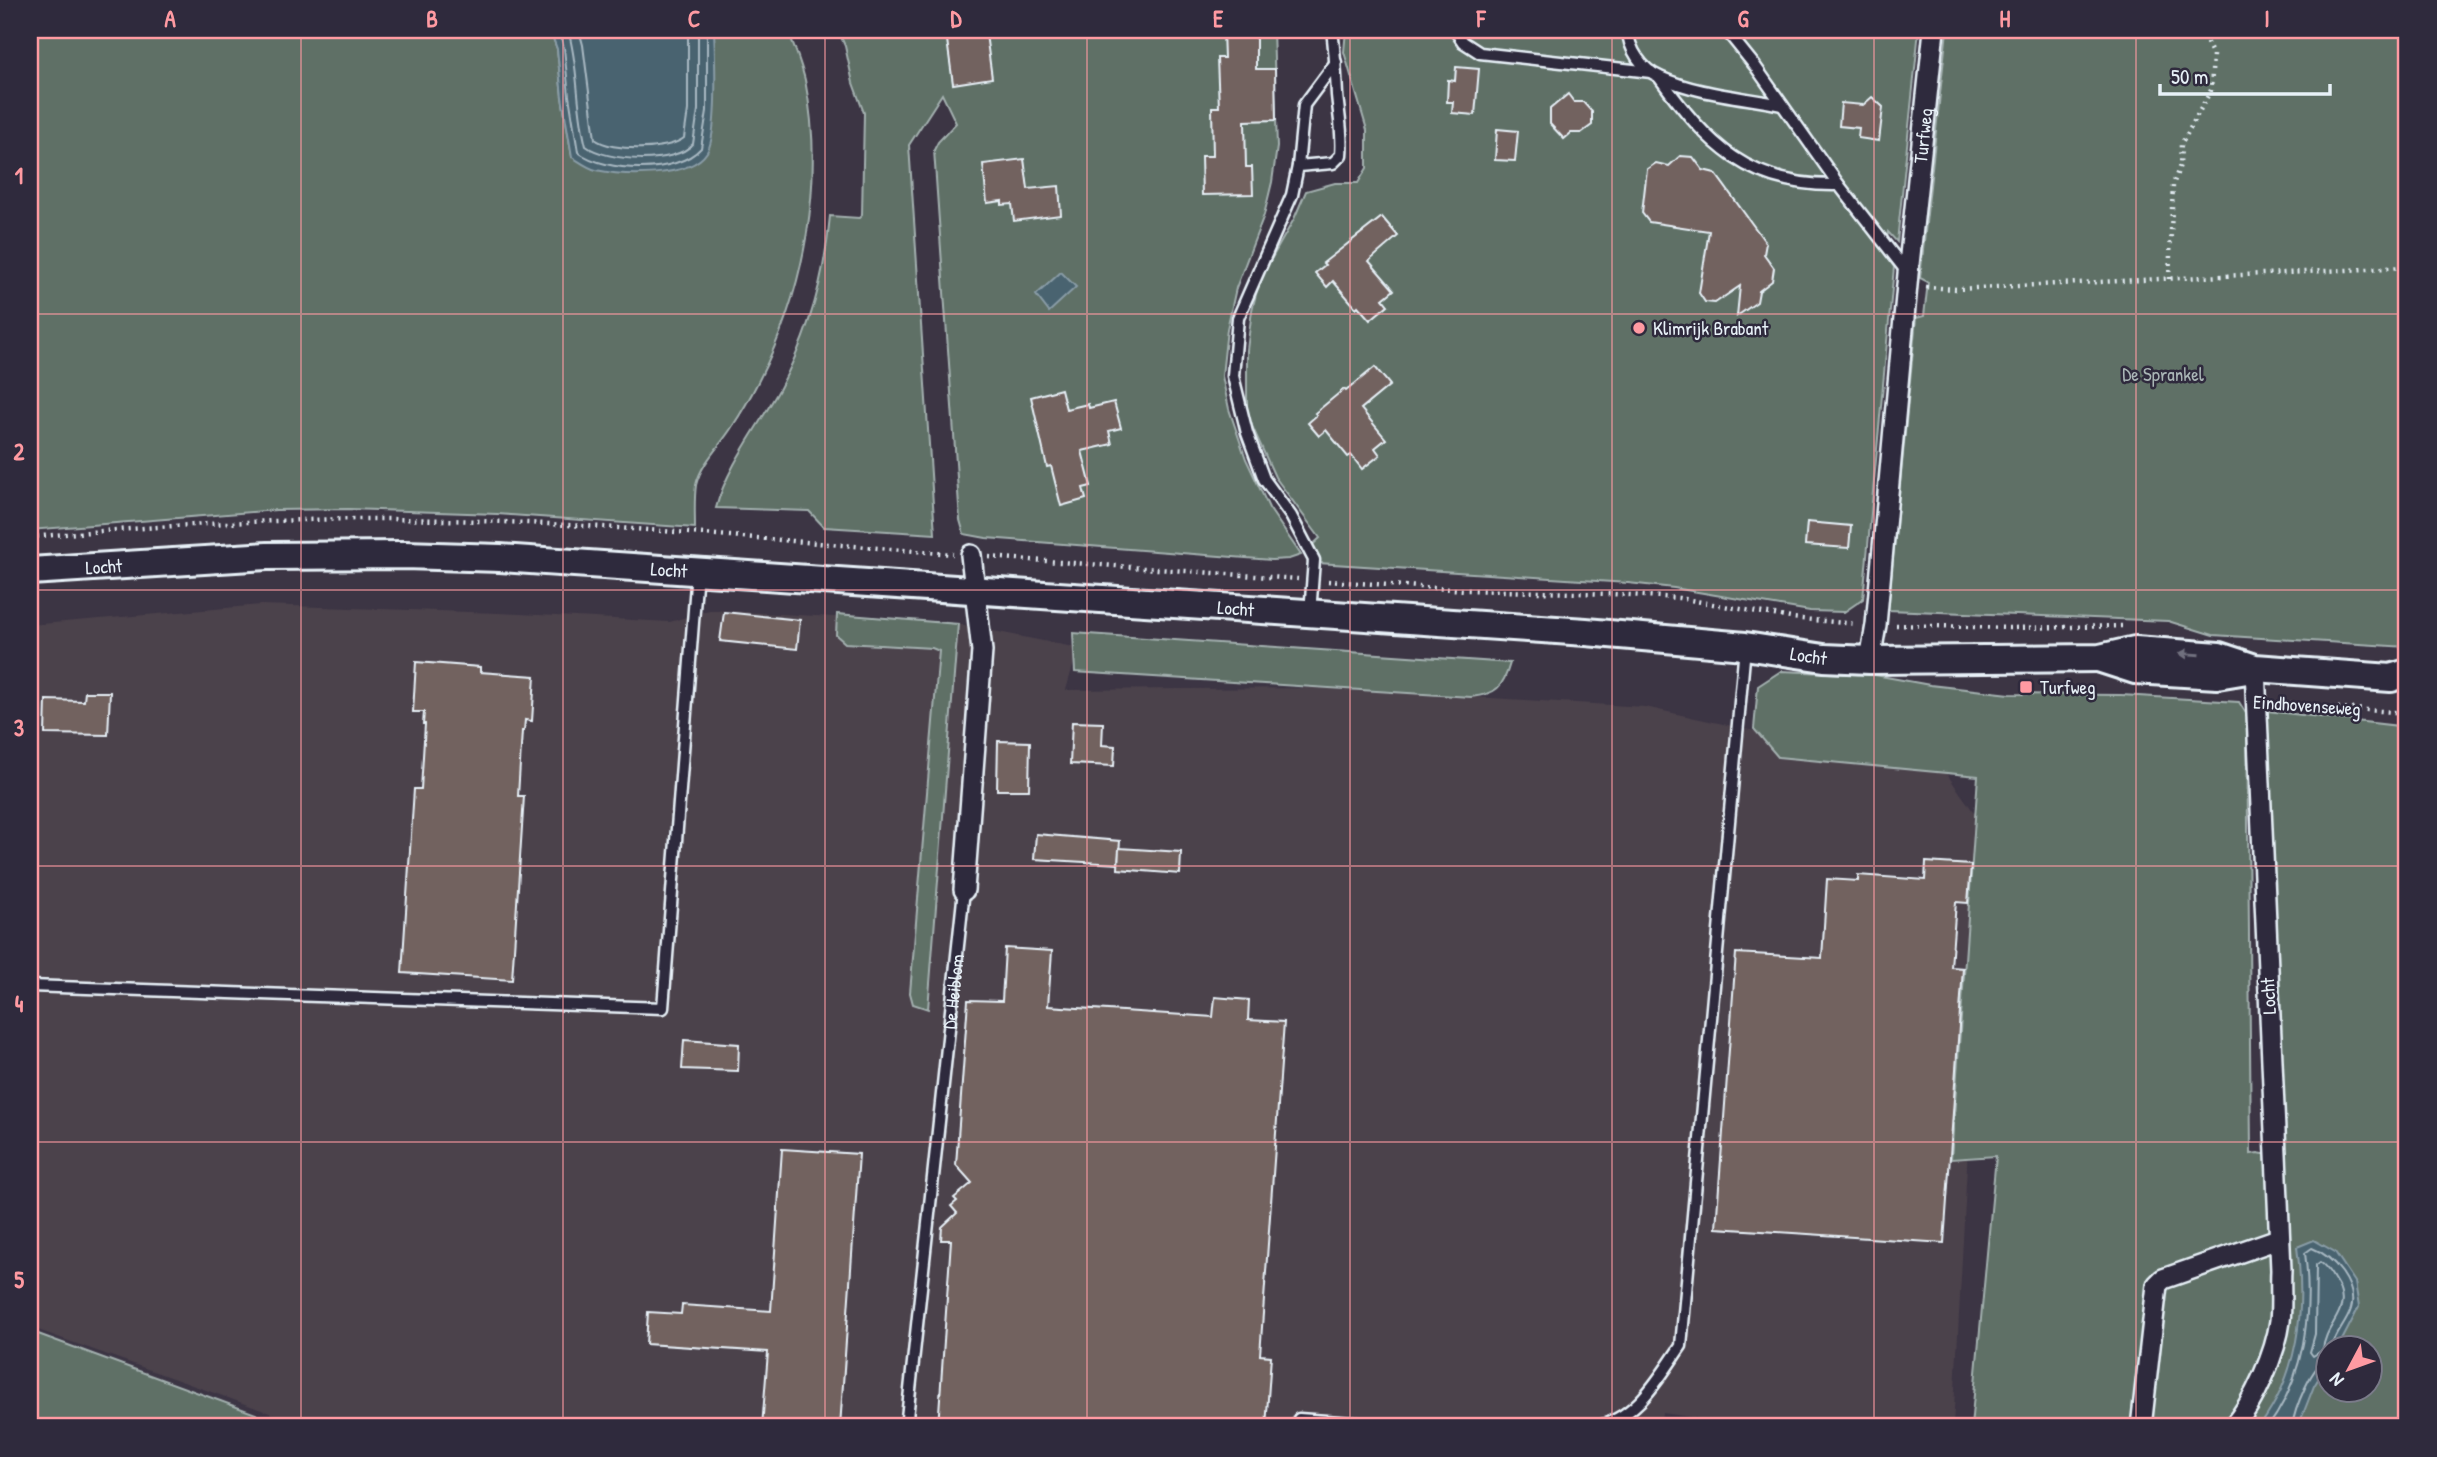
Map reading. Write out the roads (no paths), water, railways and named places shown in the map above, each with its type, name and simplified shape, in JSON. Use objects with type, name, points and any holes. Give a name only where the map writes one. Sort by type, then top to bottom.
[{"type":"street","name":"Turfweg","points":[[1870,660],[1934,30]]},
{"type":"street","name":"Locht","points":[[30,571],[267,556],[405,555],[513,559],[1572,631],[1745,646],[1824,658],[2100,659],[2135,670],[2217,676],[2255,668],[2280,1322],[2263,1378],[2246,1412],[2233,1427]]},
{"type":"street","name":"De Heiblom","points":[[964,890],[982,651],[971,555]]},
{"type":"street","name":"Eindhovenseweg","points":[[2255,668],[2402,679]]},
{"type":"street","points":[[2141,1427],[2157,1285],[2163,1279],[2278,1239]]},
{"type":"lane","points":[[1298,166],[1333,163],[1341,155],[1343,132],[1337,96],[1337,61],[1332,30]]},
{"type":"lane","points":[[1455,30],[1463,42],[1480,53],[1655,75],[1693,88],[1782,105]]},
{"type":"lane","points":[[1628,30],[1628,39],[1634,53],[1715,145],[1740,163],[1779,178],[1819,186],[1839,185]]},
{"type":"lane","points":[[1726,30],[1908,279]]},
{"type":"lane","points":[[1310,614],[1314,560],[1291,516],[1264,479],[1247,433],[1233,376],[1238,318],[1292,195],[1298,166],[1304,105],[1337,61]]},
{"type":"lane","points":[[30,986],[663,1008],[697,571]]},
{"type":"lane","points":[[1594,1427],[1612,1424],[1646,1396],[1681,1346],[1745,646]]},
{"type":"lane","name":"De Heiblom","points":[[906,1427],[964,890]]},
{"type":"lane","points":[[1299,1419],[1408,1427]]},
{"type":"water","points":[[550,30],[714,30],[715,111],[707,152],[686,167],[639,174],[596,170],[572,157],[557,49]]},
{"type":"water","points":[[1061,272],[1076,287],[1049,312],[1036,295]]},
{"type":"water","points":[[2314,1240],[2335,1252],[2355,1282],[2359,1307],[2345,1334],[2314,1334],[2314,1386],[2298,1427],[2259,1427],[2283,1386],[2296,1341],[2300,1294],[2297,1247]]},
{"type":"place","name":"Klimrijk Brabant","points":[[1639,328]]},
{"type":"place","name":"Turfweg","points":[[2026,687]]},
{"type":"park label","name":"De Sprankel","points":[[2163,374]]}]
